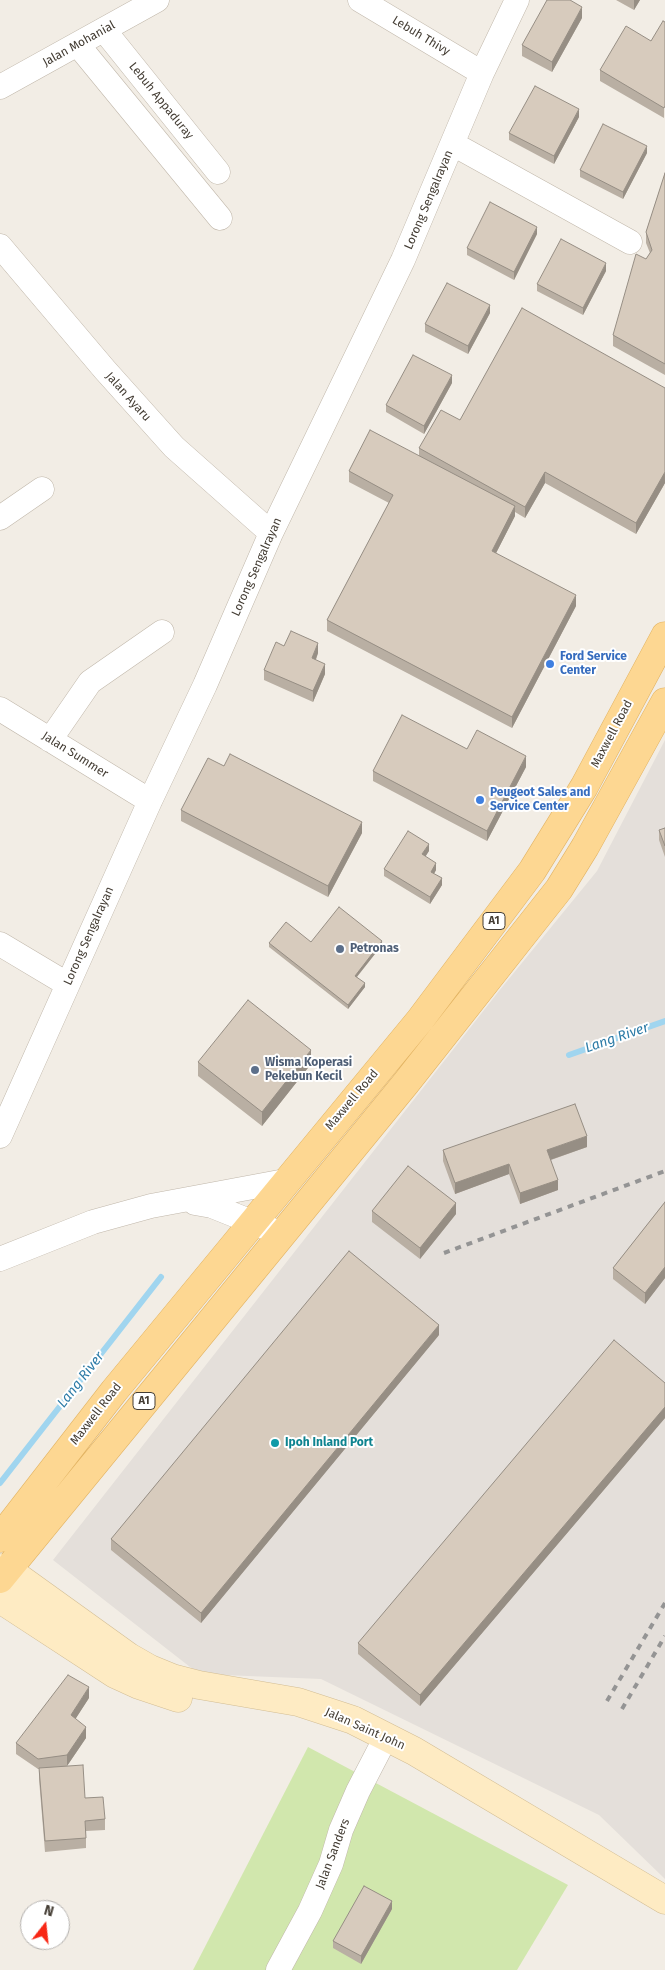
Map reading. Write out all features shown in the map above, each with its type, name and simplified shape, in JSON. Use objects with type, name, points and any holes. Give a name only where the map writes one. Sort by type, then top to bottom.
[{"type":"main road","name":"Maxwell Road","points":[[0,1538],[114,1391],[285,1181],[420,1020],[532,871],[584,787],[665,636]]},
{"type":"main road","name":"A1","points":[[3,1572],[406,1083],[559,889],[585,847],[665,702]]},
{"type":"street","name":"Jalan Mohanial","points":[[0,87],[157,0]]},
{"type":"street","name":"Lebuh Thivy","points":[[360,0],[482,73]]},
{"type":"street","name":"Lorong Sengalrayan","points":[[0,1136],[67,984],[205,685],[271,533],[379,312],[482,73],[517,0]]},
{"type":"street","name":"Lebuh Appaduray","points":[[104,30],[218,172]]},
{"type":"street","points":[[78,45],[220,218]]},
{"type":"street","points":[[453,144],[630,242]]},
{"type":"street","name":"Jalan Ayaru","points":[[0,246],[105,370],[174,447],[271,533]]},
{"type":"street","points":[[0,518],[42,489]]},
{"type":"street","points":[[50,740],[90,682],[162,632]]},
{"type":"street","name":"Jalan Summer","points":[[0,709],[150,802]]},
{"type":"street","points":[[0,944],[67,984]]},
{"type":"street","points":[[0,1258],[93,1222],[151,1206],[188,1201],[285,1181]]},
{"type":"street","points":[[188,1201],[212,1206],[282,1234]]},
{"type":"street","name":"Jalan Saint John","points":[[3,1572],[129,1657],[150,1669],[172,1678],[199,1685],[314,1706],[353,1720],[383,1743],[488,1809],[640,1902],[665,1914]]},
{"type":"street","name":"Jalan Saint John","points":[[0,1599],[94,1661],[139,1685],[166,1695],[318,1722],[383,1743],[478,1788],[665,1900]]},
{"type":"street","name":"Jalan Sanders","points":[[278,1970],[310,1911],[331,1864],[341,1830],[358,1791],[383,1743]]},
{"type":"shaded area","name":"Ipoh Inland Port","points":[[665,740],[665,1879],[599,1815],[321,1679],[199,1674],[53,1560],[499,991],[597,871]]},
{"type":"green space","points":[[308,1747],[568,1885],[517,1970],[193,1970]]},
{"type":"building","points":[[547,0],[570,0],[582,7],[552,62],[522,45]]},
{"type":"building","points":[[663,21],[665,22],[664,108],[600,70],[626,26],[651,41]]},
{"type":"building","points":[[535,86],[579,109],[554,156],[509,133]]},
{"type":"building","points":[[603,124],[647,146],[623,192],[580,170]]},
{"type":"building","points":[[665,173],[665,364],[613,335],[636,254],[646,259],[652,250],[646,232]]},
{"type":"building","points":[[490,202],[537,227],[514,272],[467,248]]},
{"type":"building","points":[[561,239],[606,263],[583,308],[537,284]]},
{"type":"building","points":[[447,283],[490,305],[468,346],[425,324]]},
{"type":"building","points":[[522,308],[665,388],[665,472],[636,523],[545,472],[525,507],[419,448],[441,410],[460,420]]},
{"type":"building","points":[[413,355],[452,375],[424,426],[386,405]]},
{"type":"building","points":[[370,430],[515,506],[492,551],[576,595],[512,717],[327,620],[393,495],[349,471]]},
{"type":"building","points":[[291,631],[318,643],[312,658],[325,664],[313,691],[264,670],[276,642],[284,646]]},
{"type":"building","points":[[402,715],[467,749],[477,730],[526,756],[487,831],[373,771]]},
{"type":"building","points":[[230,754],[362,822],[328,886],[181,810],[208,758],[224,766]]},
{"type":"building","points":[[665,828],[665,846],[659,830]]},
{"type":"building","points":[[408,831],[429,844],[422,854],[436,863],[431,872],[442,878],[430,897],[384,869]]},
{"type":"building","points":[[339,907],[382,941],[355,976],[365,983],[348,1005],[269,943],[286,922],[311,942]]},
{"type":"building","name":"Wisma Koperasi Pekebun Kecil","points":[[248,1000],[311,1050],[262,1112],[198,1062]]},
{"type":"building","points":[[575,1104],[587,1136],[547,1150],[558,1180],[520,1193],[509,1164],[455,1183],[443,1150]]},
{"type":"building","points":[[408,1166],[456,1203],[420,1248],[372,1211]]},
{"type":"building","points":[[665,1202],[665,1267],[645,1293],[613,1268]]},
{"type":"building","name":"Ipoh Inland Port","points":[[349,1251],[439,1325],[201,1613],[111,1539]]},
{"type":"building","points":[[614,1340],[665,1383],[665,1407],[420,1695],[358,1643]]},
{"type":"building","points":[[68,1675],[89,1687],[71,1715],[86,1727],[67,1755],[38,1759],[16,1743]]},
{"type":"building","points":[[83,1765],[85,1798],[103,1797],[105,1819],[85,1821],[86,1838],[45,1841],[39,1768]]},
{"type":"building","points":[[364,1886],[392,1901],[361,1956],[333,1941]]},
{"type":"waterway","name":"Lang River","points":[[569,1055],[665,1021]]},
{"type":"waterway","name":"Lang River","points":[[0,1483],[161,1277]]},
{"type":"railway","points":[[444,1253],[665,1171]]},
{"type":"railway","points":[[607,1701],[665,1603]]},
{"type":"railway","points":[[622,1709],[665,1636]]},
{"type":"place","name":"Ford Service Center","points":[[550,664]]},
{"type":"place","name":"Peugeot Sales and Service Center","points":[[480,800]]},
{"type":"place","name":"Petronas","points":[[340,949]]},
{"type":"place","name":"Wisma Koperasi Pekebun Kecil","points":[[255,1070]]},
{"type":"place","name":"Ipoh Inland Port","points":[[275,1443]]}]
